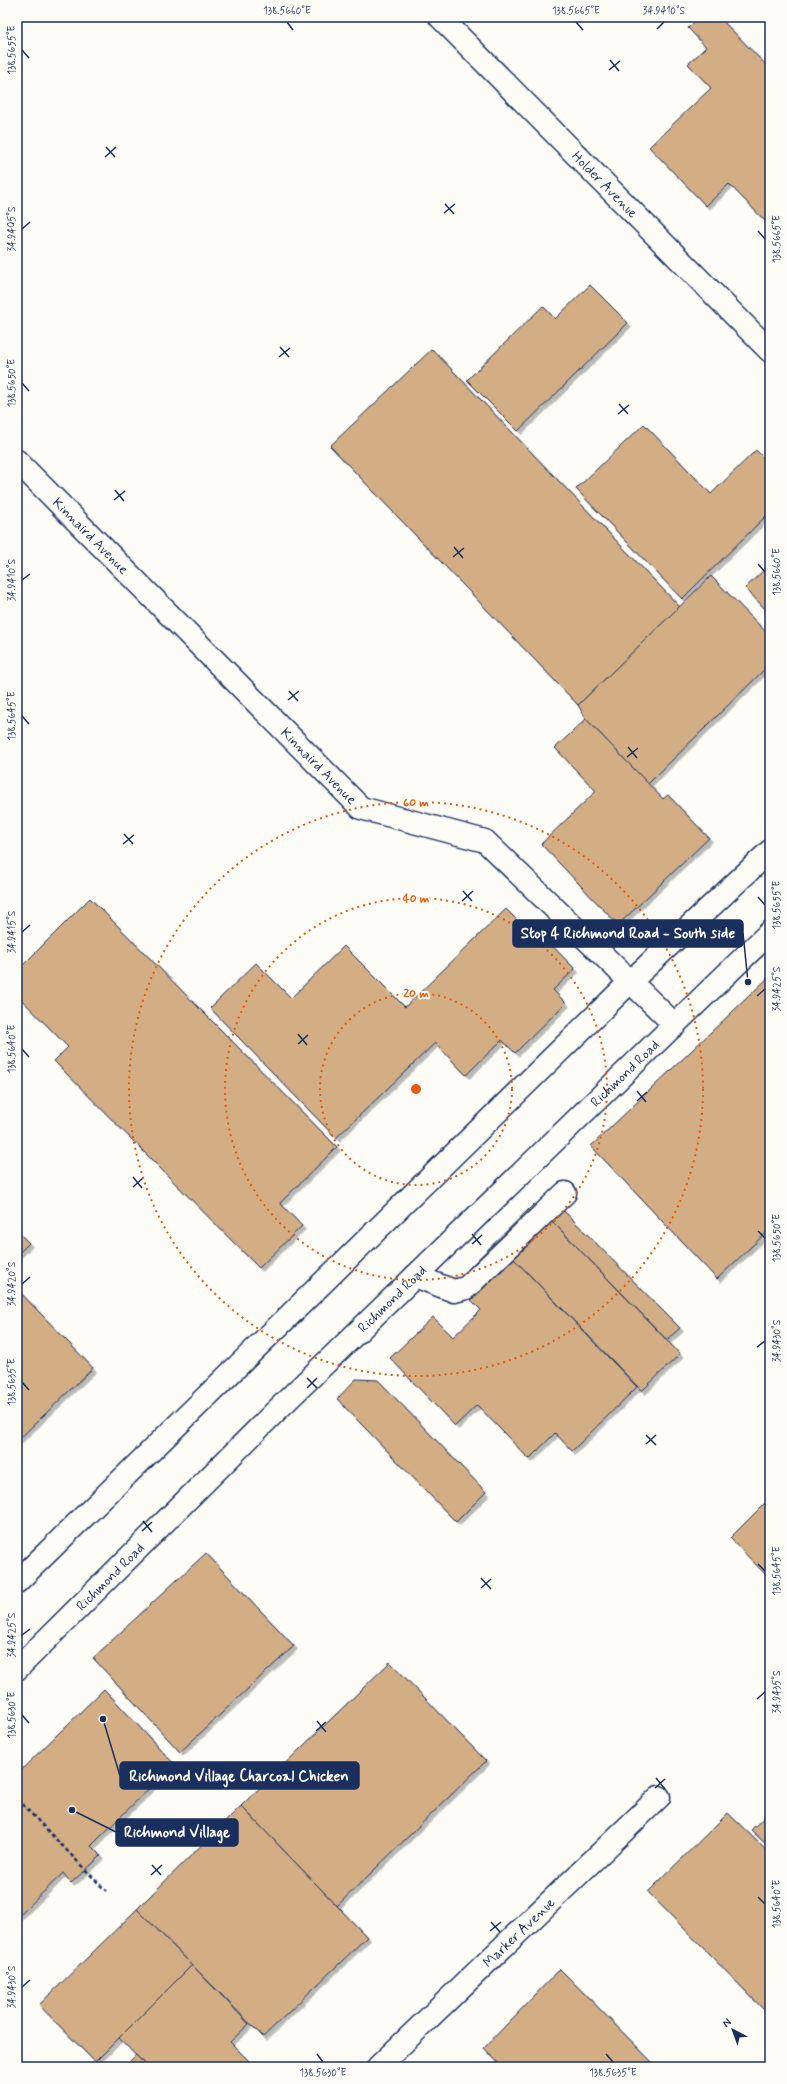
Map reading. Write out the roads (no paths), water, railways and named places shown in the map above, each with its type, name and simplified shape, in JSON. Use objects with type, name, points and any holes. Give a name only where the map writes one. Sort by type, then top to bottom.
[{"type":"main road","name":"Holder Avenue","points":[[440,17],[770,351]]},
{"type":"main road","name":"Kinnaird Avenue","points":[[17,461],[361,808],[486,841],[675,1025]]},
{"type":"main road","points":[[17,1582],[631,981],[770,851]]},
{"type":"main road","name":"Richmond Road","points":[[17,1669],[264,1423],[770,932]]},
{"type":"main road","points":[[415,1276],[454,1290],[466,1288],[565,1192]]},
{"type":"main road","name":"Marker Avenue","points":[[378,2067],[659,1797]]},
{"type":"place","name":"Stop 4 Richmond Road - South side","points":[[748,982]]},
{"type":"place","name":"Richmond Village Charcoal Chicken","points":[[103,1719]]},
{"type":"place","name":"Richmond Village","points":[[72,1810]]}]
